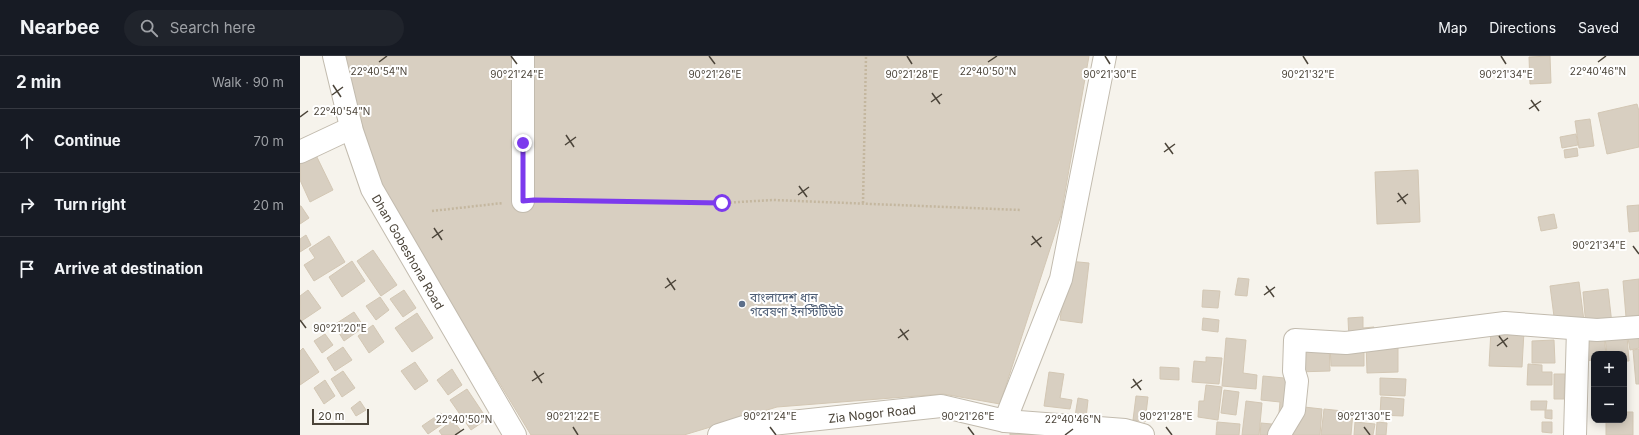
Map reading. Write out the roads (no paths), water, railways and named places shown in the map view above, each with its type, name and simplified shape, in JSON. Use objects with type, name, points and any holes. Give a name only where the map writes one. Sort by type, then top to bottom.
[{"type":"street","name":"Dhan Gobeshona Road","points":[[334,56],[351,128],[372,189],[515,435]]},
{"type":"street","points":[[523,56],[523,201]]},
{"type":"street","points":[[1005,422],[1061,279],[1105,56]]},
{"type":"street","points":[[300,152],[351,128]]},
{"type":"street","points":[[1279,435],[1294,410],[1297,381],[1294,371],[1295,340],[1346,343],[1505,323],[1597,330],[1639,327]]},
{"type":"street","points":[[1576,435],[1578,329]]},
{"type":"street","name":"Zia Nogor Road","points":[[719,435],[744,427],[941,406],[1005,422],[1125,430],[1142,435]]},
{"type":"place","name":"বাংলাদেশ ধান গবেষণা ইনস্টিটিউট","points":[[742,304]]}]
